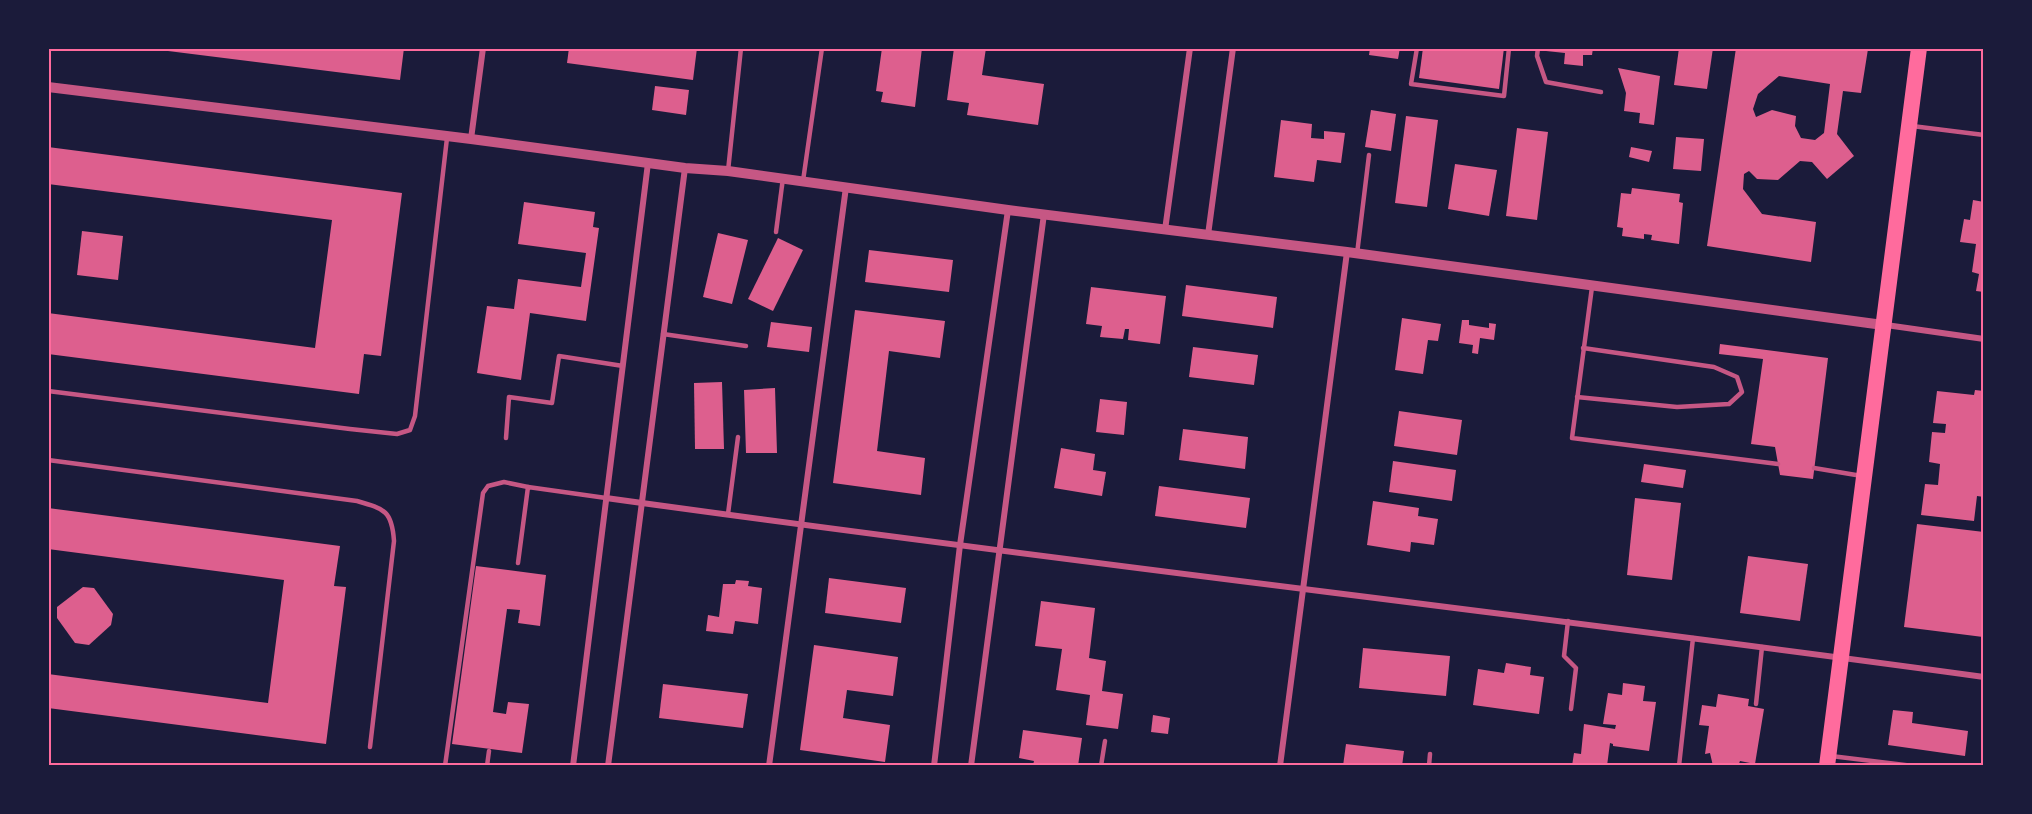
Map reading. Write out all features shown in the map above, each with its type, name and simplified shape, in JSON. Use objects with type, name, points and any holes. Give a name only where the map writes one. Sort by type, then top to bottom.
[{"type":"highway","points":[[1828,761],[1919,48]]},
{"type":"street","points":[[471,139],[483,48]]},
{"type":"street","points":[[1165,230],[1190,48]]},
{"type":"street","points":[[1208,236],[1233,48]]},
{"type":"street","points":[[48,87],[448,136],[685,168],[783,178],[1008,210],[1352,253],[1984,339]]},
{"type":"street","points":[[573,766],[648,162]]},
{"type":"street","points":[[608,766],[685,168]]},
{"type":"street","points":[[769,766],[803,524],[846,187]]},
{"type":"street","points":[[934,766],[960,545],[1008,210]]},
{"type":"street","points":[[970,766],[1044,214]]},
{"type":"street","points":[[1280,766],[1352,253]]},
{"type":"street","points":[[606,498],[1694,637],[1984,677]]},
{"type":"lane","points":[[728,171],[741,48]]},
{"type":"lane","points":[[804,181],[822,48]]},
{"type":"lane","points":[[1417,48],[1411,84],[1504,96],[1509,48]]},
{"type":"lane","points":[[1538,48],[1537,56],[1546,82],[1600,92]]},
{"type":"lane","points":[[1909,126],[1984,135]]},
{"type":"lane","points":[[48,391],[350,429],[397,434],[410,430],[415,416],[448,136]]},
{"type":"lane","points":[[1352,253],[1369,155]]},
{"type":"lane","points":[[776,232],[783,178]]},
{"type":"lane","points":[[1592,285],[1572,438],[1778,464]]},
{"type":"lane","points":[[663,334],[746,346]]},
{"type":"lane","points":[[1577,397],[1677,407],[1729,404],[1742,392],[1737,377],[1714,367],[1583,348]]},
{"type":"lane","points":[[506,438],[509,398],[552,403],[559,356],[623,366]]},
{"type":"lane","points":[[728,514],[738,437]]},
{"type":"lane","points":[[48,460],[357,501],[381,508],[393,522],[394,541],[370,747]]},
{"type":"lane","points":[[1814,468],[1864,476]]},
{"type":"lane","points":[[446,766],[483,493],[488,486],[504,482],[606,498]]},
{"type":"lane","points":[[518,563],[528,487]]},
{"type":"lane","points":[[1568,621],[1564,656],[1576,668],[1571,709]]},
{"type":"lane","points":[[1679,766],[1694,637]]},
{"type":"lane","points":[[1756,705],[1762,647]]},
{"type":"lane","points":[[1101,766],[1105,741]]},
{"type":"lane","points":[[487,766],[489,751]]},
{"type":"lane","points":[[1429,766],[1430,754]]},
{"type":"lane","points":[[1828,761],[1913,766]]},
{"type":"building","points":[[152,48],[404,48],[400,80]]},
{"type":"building","points":[[569,48],[697,48],[693,80],[567,63]]},
{"type":"building","points":[[882,48],[922,48],[915,107],[881,102],[883,92],[876,91]]},
{"type":"building","points":[[954,48],[986,48],[982,75],[1044,84],[1038,125],[967,115],[969,103],[947,100]]},
{"type":"building","points":[[1370,48],[1400,48],[1398,59],[1369,55]]},
{"type":"building","points":[[1423,48],[1504,48],[1499,89],[1419,78]]},
{"type":"building","points":[[1546,48],[1593,48],[1592,55],[1583,55],[1583,66],[1564,64],[1565,53],[1546,51]]},
{"type":"building","points":[[1679,48],[1713,48],[1707,89],[1674,85]]},
{"type":"building","points":[[1736,48],[1868,49],[1861,93],[1843,91],[1837,134],[1854,156],[1827,179],[1812,162],[1800,161],[1778,180],[1757,179],[1749,171],[1744,174],[1743,189],[1762,214],[1816,222],[1811,262],[1707,246]],"holes":[[[1779,76],[1830,84],[1824,133],[1815,140],[1801,138],[1795,126],[1796,116],[1772,110],[1756,117],[1753,109],[1758,94]]]},
{"type":"building","points":[[1618,68],[1660,76],[1654,125],[1639,123],[1640,113],[1624,111],[1626,93]]},
{"type":"building","points":[[655,86],[689,90],[686,115],[652,110]]},
{"type":"building","points":[[1371,110],[1396,114],[1391,151],[1365,147]]},
{"type":"building","points":[[1406,116],[1438,120],[1427,207],[1395,203]]},
{"type":"building","points":[[1281,120],[1312,124],[1311,138],[1324,139],[1324,131],[1345,133],[1341,163],[1317,160],[1314,182],[1274,177]]},
{"type":"building","points":[[1517,128],[1548,132],[1537,220],[1506,216]]},
{"type":"building","points":[[1676,137],[1704,139],[1701,171],[1673,169]]},
{"type":"building","points":[[48,147],[402,193],[381,356],[364,354],[359,394],[48,354],[48,313],[315,348],[332,220],[48,184]]},
{"type":"building","points":[[1631,147],[1652,151],[1649,162],[1629,157]]},
{"type":"building","points":[[1455,164],[1497,170],[1489,216],[1448,209]]},
{"type":"building","points":[[1632,188],[1680,194],[1679,202],[1683,203],[1679,244],[1651,240],[1652,235],[1644,234],[1644,239],[1622,236],[1623,228],[1617,227],[1621,193],[1631,194]]},
{"type":"building","points":[[1973,200],[1984,202],[1984,292],[1976,291],[1979,274],[1972,272],[1976,244],[1960,242],[1964,219],[1970,220]]},
{"type":"building","points":[[524,202],[595,212],[593,227],[599,228],[586,321],[530,313],[521,380],[477,373],[487,306],[514,309],[518,279],[581,287],[586,253],[518,244]]},
{"type":"building","points":[[82,231],[123,236],[118,280],[77,275]]},
{"type":"building","points":[[718,233],[748,240],[732,304],[703,297]]},
{"type":"building","points":[[778,238],[803,250],[773,311],[748,299]]},
{"type":"building","points":[[869,250],[953,260],[949,292],[865,282]]},
{"type":"building","points":[[1186,285],[1277,297],[1273,328],[1182,316]]},
{"type":"building","points":[[1091,287],[1166,296],[1160,344],[1128,340],[1129,329],[1125,329],[1123,339],[1100,337],[1102,326],[1086,324]]},
{"type":"building","points":[[855,310],[945,321],[940,358],[889,351],[877,451],[925,458],[921,495],[833,483]]},
{"type":"building","points":[[1402,318],[1441,324],[1438,341],[1428,340],[1423,374],[1395,370]]},
{"type":"building","points":[[1462,320],[1469,320],[1469,325],[1489,328],[1489,323],[1496,324],[1494,340],[1480,338],[1478,354],[1472,353],[1473,345],[1459,343]]},
{"type":"building","points":[[771,322],[812,327],[809,352],[767,347]]},
{"type":"building","points":[[1720,344],[1828,358],[1813,479],[1780,475],[1775,447],[1751,444],[1763,359],[1719,354]]},
{"type":"building","points":[[1193,347],[1258,355],[1254,385],[1189,377]]},
{"type":"building","points":[[722,382],[724,449],[695,449],[694,383]]},
{"type":"building","points":[[775,388],[777,453],[746,453],[744,390]]},
{"type":"building","points":[[1975,390],[1984,391],[1984,444],[1981,463],[1984,464],[1984,497],[1977,496],[1974,521],[1921,515],[1925,484],[1938,485],[1940,464],[1929,462],[1932,432],[1945,433],[1946,424],[1933,423],[1937,391],[1974,395]]},
{"type":"building","points":[[1100,399],[1127,402],[1124,435],[1096,432]]},
{"type":"building","points":[[1399,411],[1462,420],[1457,455],[1394,446]]},
{"type":"building","points":[[1183,429],[1248,437],[1245,469],[1179,460]]},
{"type":"building","points":[[1061,448],[1095,454],[1093,470],[1106,472],[1102,496],[1054,488]]},
{"type":"building","points":[[1393,461],[1456,470],[1452,501],[1389,492]]},
{"type":"building","points":[[1644,464],[1686,470],[1683,488],[1641,482]]},
{"type":"building","points":[[1159,486],[1250,498],[1246,528],[1155,516]]},
{"type":"building","points":[[1635,498],[1681,503],[1672,580],[1627,575]]},
{"type":"building","points":[[1373,501],[1419,508],[1418,516],[1438,519],[1434,545],[1411,542],[1410,552],[1367,545]]},
{"type":"building","points":[[48,508],[340,546],[334,586],[346,587],[326,744],[48,708],[48,674],[268,703],[284,580],[48,549]]},
{"type":"building","points":[[1917,524],[1984,532],[1983,637],[1904,627]]},
{"type":"building","points":[[1748,556],[1808,564],[1800,621],[1740,613]]},
{"type":"building","points":[[476,566],[546,575],[540,626],[518,623],[520,610],[507,609],[493,712],[506,714],[508,702],[529,704],[522,753],[452,744]]},
{"type":"building","points":[[829,578],[906,588],[901,623],[825,613]]},
{"type":"building","points":[[736,580],[749,581],[748,586],[762,588],[758,624],[735,621],[733,634],[706,631],[708,615],[719,617],[723,584],[735,584]]},
{"type":"building","points":[[83,587],[94,588],[113,614],[111,625],[89,645],[75,643],[57,618],[57,607]]},
{"type":"building","points":[[1041,601],[1095,608],[1089,658],[1106,661],[1102,691],[1123,694],[1118,729],[1086,725],[1090,695],[1056,690],[1062,649],[1035,646]]},
{"type":"building","points":[[814,645],[898,657],[893,696],[847,690],[843,718],[890,725],[885,762],[800,750]]},
{"type":"building","points":[[1363,648],[1450,656],[1446,696],[1359,688]]},
{"type":"building","points":[[1506,663],[1531,667],[1530,675],[1544,677],[1539,714],[1473,705],[1478,669],[1504,673]]},
{"type":"building","points":[[1623,683],[1645,686],[1643,701],[1656,702],[1649,751],[1613,746],[1610,743],[1607,766],[1572,766],[1574,753],[1581,754],[1584,724],[1615,729],[1616,725],[1603,724],[1608,693],[1622,695]]},
{"type":"building","points":[[663,684],[748,694],[743,728],[659,718]]},
{"type":"building","points":[[1718,694],[1749,699],[1748,706],[1764,709],[1755,764],[1740,761],[1738,766],[1713,766],[1710,753],[1705,754],[1709,726],[1699,725],[1702,705],[1716,707]]},
{"type":"building","points":[[1893,710],[1913,712],[1912,723],[1968,731],[1965,756],[1888,745]]},
{"type":"building","points":[[1153,715],[1170,718],[1168,734],[1151,732]]},
{"type":"building","points":[[1023,730],[1082,738],[1078,766],[1033,765],[1034,761],[1019,758]]},
{"type":"building","points":[[1346,744],[1404,751],[1402,766],[1343,766]]}]
